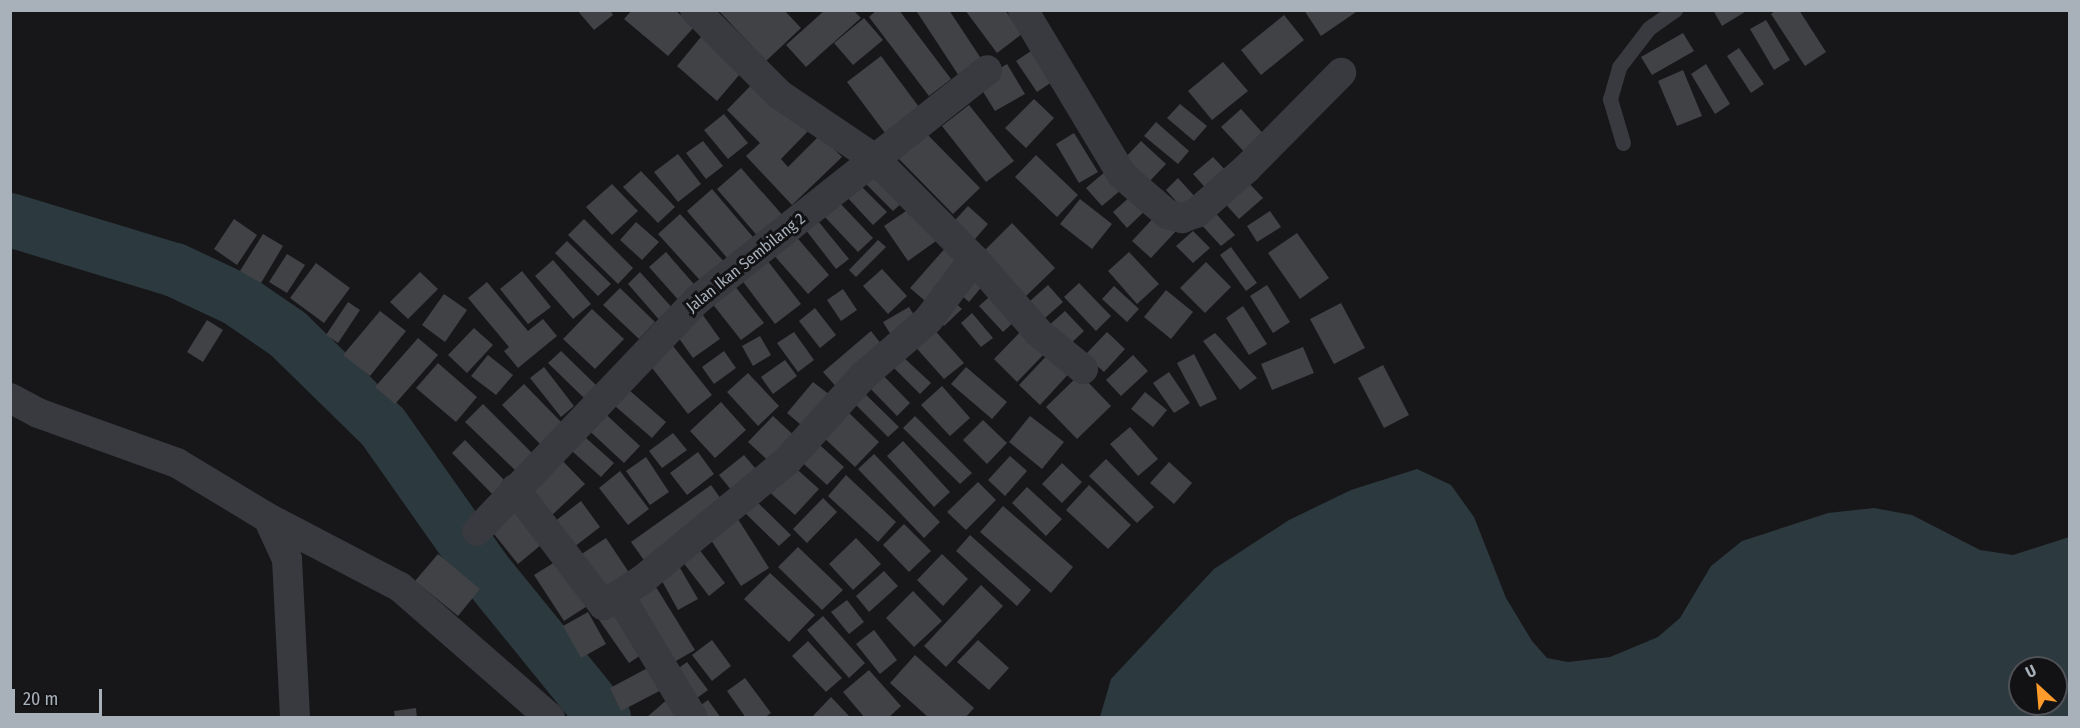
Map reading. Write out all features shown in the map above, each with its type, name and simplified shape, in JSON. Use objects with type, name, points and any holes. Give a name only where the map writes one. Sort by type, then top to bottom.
[{"type":"street","points":[[695,10],[780,95],[875,159],[974,258],[1039,333],[1083,369]]},
{"type":"street","points":[[1023,10],[1122,175],[1167,214],[1182,218],[1232,181],[1341,73]]},
{"type":"street","name":"Jalan Ikan Sembilang 2","points":[[477,531],[697,300],[987,70]]},
{"type":"street","points":[[516,489],[596,600],[603,605],[619,595],[787,461],[863,376],[928,320],[974,258]]},
{"type":"street","points":[[10,398],[38,413],[177,463],[268,518],[400,587],[550,717]]},
{"type":"street","points":[[268,518],[287,559],[295,717]]},
{"type":"street","points":[[619,595],[693,717]]},
{"type":"lane","points":[[1623,143],[1610,99],[1619,67],[1649,28],[1675,10]]},
{"type":"shaded area","points":[[1417,469],[1451,485],[1474,517],[1506,598],[1532,641],[1547,658],[1568,662],[1610,657],[1658,637],[1680,618],[1711,566],[1742,541],[1828,513],[1874,508],[1912,515],[1980,550],[2013,555],[2069,537],[2069,717],[1100,717],[1111,679],[1214,569],[1289,520],[1351,490]]},
{"type":"building","points":[[577,10],[610,10],[613,15],[594,30]]},
{"type":"building","points":[[632,10],[675,10],[694,27],[668,56],[624,19]]},
{"type":"building","points":[[718,10],[784,10],[801,28],[766,61]]},
{"type":"building","points":[[825,10],[853,10],[861,18],[806,67],[786,45]]},
{"type":"building","points":[[877,10],[899,10],[951,79],[929,96],[869,17]]},
{"type":"building","points":[[949,10],[982,60],[959,76],[917,12]]},
{"type":"building","points":[[965,10],[1005,10],[1022,34],[997,53]]},
{"type":"building","points":[[1304,10],[1359,10],[1321,36]]},
{"type":"building","points":[[1713,10],[1748,10],[1722,26]]},
{"type":"building","points":[[1776,10],[1799,10],[1826,52],[1805,66],[1771,14]]},
{"type":"building","points":[[1284,15],[1304,40],[1261,75],[1241,50]]},
{"type":"building","points":[[864,18],[883,40],[853,65],[834,43]]},
{"type":"building","points":[[1766,20],[1790,60],[1774,70],[1750,29]]},
{"type":"building","points":[[705,32],[746,67],[717,101],[677,66]]},
{"type":"building","points":[[1683,33],[1694,51],[1652,75],[1641,57]]},
{"type":"building","points":[[1739,48],[1764,84],[1751,93],[1727,56]]},
{"type":"building","points":[[1034,49],[1055,80],[1037,92],[1016,61]]},
{"type":"building","points":[[881,56],[922,111],[888,137],[847,82]]},
{"type":"building","points":[[1223,62],[1248,91],[1212,120],[1188,91]]},
{"type":"building","points":[[1007,64],[1025,94],[995,111],[977,82]]},
{"type":"building","points":[[1706,64],[1730,104],[1715,114],[1691,74]]},
{"type":"building","points":[[1683,70],[1702,116],[1677,126],[1658,81]]},
{"type":"building","points":[[758,78],[811,128],[781,159],[788,167],[820,135],[842,157],[792,205],[746,156],[760,143],[727,110]]},
{"type":"building","points":[[1034,99],[1054,118],[1026,148],[1005,128]]},
{"type":"building","points":[[1180,104],[1207,126],[1194,141],[1167,118]]},
{"type":"building","points":[[969,105],[1014,161],[986,182],[942,126]]},
{"type":"building","points":[[1241,109],[1268,139],[1248,156],[1221,127]]},
{"type":"building","points":[[724,114],[748,143],[728,159],[704,130]]},
{"type":"building","points":[[1156,122],[1189,151],[1178,164],[1144,136]]},
{"type":"building","points":[[925,132],[980,188],[953,214],[898,158]]},
{"type":"building","points":[[1074,133],[1098,172],[1079,183],[1056,144]]},
{"type":"building","points":[[703,141],[723,166],[706,179],[686,153]]},
{"type":"building","points":[[1141,141],[1166,164],[1148,183],[1123,160]]},
{"type":"building","points":[[678,154],[701,184],[678,202],[654,172]]},
{"type":"building","points":[[1036,155],[1078,195],[1057,217],[1015,177]]},
{"type":"building","points":[[1213,157],[1230,175],[1210,193],[1193,174]]},
{"type":"building","points":[[741,168],[785,218],[760,239],[717,189]]},
{"type":"building","points":[[872,168],[904,201],[893,211],[861,179]]},
{"type":"building","points":[[641,171],[675,207],[658,223],[623,187]]},
{"type":"building","points":[[1106,171],[1122,189],[1102,206],[1086,188]]},
{"type":"building","points":[[1178,178],[1197,199],[1185,211],[1166,190]]},
{"type":"building","points":[[1244,178],[1263,198],[1239,219],[1221,199]]},
{"type":"building","points":[[857,182],[887,212],[873,225],[844,194]]},
{"type":"building","points":[[612,184],[638,211],[612,235],[586,207]]},
{"type":"building","points":[[712,189],[753,237],[728,259],[687,211]]},
{"type":"building","points":[[1134,193],[1148,208],[1127,228],[1113,212]]},
{"type":"building","points":[[1080,199],[1112,224],[1092,249],[1060,224]]},
{"type":"building","points":[[838,201],[873,238],[858,252],[823,215]]},
{"type":"building","points":[[968,206],[988,224],[969,246],[948,228]]},
{"type":"building","points":[[912,207],[936,241],[908,261],[884,226]]},
{"type":"building","points":[[1211,208],[1235,235],[1221,246],[1197,220]]},
{"type":"building","points":[[1270,211],[1281,227],[1257,242],[1247,226]]},
{"type":"building","points":[[1158,213],[1177,230],[1151,258],[1132,241]]},
{"type":"building","points":[[680,214],[729,267],[707,288],[658,234]]},
{"type":"building","points":[[814,216],[849,259],[836,269],[802,225]]},
{"type":"building","points":[[234,219],[257,235],[237,265],[214,249]]},
{"type":"building","points":[[584,219],[633,268],[618,284],[568,235]]},
{"type":"building","points":[[636,222],[659,242],[642,260],[620,240]]},
{"type":"building","points":[[1012,223],[1055,268],[1023,299],[980,255]]},
{"type":"building","points":[[1193,231],[1210,248],[1193,263],[1176,246]]},
{"type":"building","points":[[1297,233],[1329,278],[1300,299],[1268,253]]},
{"type":"building","points":[[263,234],[283,246],[261,283],[240,271]]},
{"type":"building","points":[[794,234],[829,275],[808,294],[772,253]]},
{"type":"building","points":[[878,240],[886,247],[856,277],[849,270]]},
{"type":"building","points":[[567,241],[611,284],[598,296],[555,253]]},
{"type":"building","points":[[947,246],[968,264],[931,306],[910,288]]},
{"type":"building","points":[[1231,247],[1257,283],[1246,291],[1220,255]]},
{"type":"building","points":[[666,252],[699,290],[682,304],[649,267]]},
{"type":"building","points":[[1129,252],[1159,284],[1137,304],[1108,271]]},
{"type":"building","points":[[287,254],[305,265],[287,293],[269,282]]},
{"type":"building","points":[[553,260],[591,304],[573,319],[535,276]]},
{"type":"building","points":[[767,260],[801,304],[775,324],[741,279]]},
{"type":"building","points":[[1206,262],[1231,287],[1205,313],[1180,288]]},
{"type":"building","points":[[316,263],[350,288],[324,323],[290,298]]},
{"type":"building","points":[[882,269],[907,296],[888,314],[863,286]]},
{"type":"building","points":[[522,271],[551,307],[528,324],[500,289]]},
{"type":"building","points":[[420,272],[438,289],[408,319],[390,302]]},
{"type":"building","points":[[640,272],[675,311],[662,323],[628,284]]},
{"type":"building","points":[[990,277],[969,302],[953,288]]},
{"type":"building","points":[[487,282],[528,331],[543,319],[557,336],[518,368],[504,351],[509,347],[468,298]]},
{"type":"building","points":[[1079,283],[1111,316],[1096,331],[1064,297]]},
{"type":"building","points":[[734,285],[764,323],[741,340],[711,302]]},
{"type":"building","points":[[1048,285],[1063,302],[1036,326],[1021,309]]},
{"type":"building","points":[[1267,285],[1290,322],[1273,333],[1250,296]]},
{"type":"building","points":[[1114,286],[1139,309],[1127,322],[1102,299]]},
{"type":"building","points":[[620,288],[655,322],[639,339],[603,305]]},
{"type":"building","points":[[843,289],[857,310],[841,321],[827,300]]},
{"type":"building","points":[[1166,290],[1193,312],[1171,339],[1144,317]]},
{"type":"building","points":[[996,291],[1019,317],[1003,332],[979,306]]},
{"type":"building","points":[[444,294],[467,310],[445,342],[422,325]]},
{"type":"building","points":[[951,299],[962,309],[944,326],[934,316]]},
{"type":"building","points":[[348,302],[360,310],[338,343],[326,335]]},
{"type":"building","points":[[1341,303],[1365,348],[1334,364],[1310,319]]},
{"type":"building","points":[[1243,306],[1267,344],[1249,355],[1226,318]]},
{"type":"building","points":[[909,307],[920,325],[894,340],[883,322]]},
{"type":"building","points":[[815,308],[836,335],[820,348],[799,321]]},
{"type":"building","points":[[592,309],[624,339],[595,369],[563,339]]},
{"type":"building","points":[[380,311],[406,331],[370,376],[343,355]]},
{"type":"building","points":[[700,311],[720,339],[693,358],[673,330]]},
{"type":"building","points":[[1065,311],[1084,331],[1066,348],[1047,327]]},
{"type":"building","points":[[972,313],[993,338],[981,347],[961,323]]},
{"type":"building","points":[[207,320],[223,330],[203,362],[187,352]]},
{"type":"building","points":[[930,325],[964,363],[944,379],[911,342]]},
{"type":"building","points":[[1025,327],[1048,350],[1017,382],[994,359]]},
{"type":"building","points":[[474,328],[493,345],[467,373],[448,355]]},
{"type":"building","points":[[871,331],[886,350],[839,390],[823,372]]},
{"type":"building","points":[[794,332],[814,360],[798,372],[777,343]]},
{"type":"building","points":[[1107,332],[1125,349],[1104,372],[1085,355]]},
{"type":"building","points":[[1215,333],[1257,378],[1240,390],[1203,341]]},
{"type":"building","points":[[760,336],[771,355],[753,366],[742,346]]},
{"type":"building","points":[[418,338],[438,355],[395,404],[375,387]]},
{"type":"building","points":[[669,341],[712,395],[688,414],[645,359]]},
{"type":"building","points":[[1303,347],[1314,373],[1272,390],[1261,364]]},
{"type":"building","points":[[1053,349],[1074,368],[1040,405],[1019,385]]},
{"type":"building","points":[[561,351],[596,385],[584,398],[548,363]]},
{"type":"building","points":[[724,351],[736,368],[714,384],[702,367]]},
{"type":"building","points":[[1194,354],[1217,399],[1200,407],[1177,363]]},
{"type":"building","points":[[488,355],[513,375],[496,395],[471,376]]},
{"type":"building","points":[[901,355],[931,383],[920,394],[891,365]]},
{"type":"building","points":[[1133,355],[1148,371],[1121,396],[1106,380]]},
{"type":"building","points":[[785,360],[797,376],[773,394],[761,377]]},
{"type":"building","points":[[438,363],[477,397],[456,422],[416,388]]},
{"type":"building","points":[[1383,365],[1409,415],[1384,428],[1358,378]]},
{"type":"building","points":[[544,367],[574,406],[561,417],[530,378]]},
{"type":"building","points":[[966,367],[1007,402],[992,419],[951,384]]},
{"type":"building","points":[[877,369],[910,403],[897,416],[864,382]]},
{"type":"building","points":[[1169,372],[1190,403],[1174,413],[1153,383]]},
{"type":"building","points":[[748,373],[779,406],[758,426],[727,392]]},
{"type":"building","points":[[1080,374],[1111,406],[1077,439],[1046,407]]},
{"type":"building","points":[[813,382],[834,398],[807,430],[787,413]]},
{"type":"building","points":[[524,384],[564,425],[542,446],[502,405]]},
{"type":"building","points":[[622,384],[666,422],[652,438],[608,400]]},
{"type":"building","points":[[942,386],[970,418],[950,436],[921,405]]},
{"type":"building","points":[[860,389],[899,427],[888,437],[850,399]]},
{"type":"building","points":[[1145,392],[1167,410],[1153,427],[1131,409]]},
{"type":"building","points":[[721,402],[746,430],[715,458],[690,431]]},
{"type":"building","points":[[483,404],[533,454],[516,471],[465,422]]},
{"type":"building","points":[[598,407],[640,446],[624,463],[582,424]]},
{"type":"building","points":[[845,409],[879,442],[855,467],[820,434]]},
{"type":"building","points":[[773,416],[801,442],[776,468],[748,442]]},
{"type":"building","points":[[915,416],[972,473],[960,484],[903,428]]},
{"type":"building","points":[[1030,416],[1064,442],[1042,469],[1009,442]]},
{"type":"building","points":[[983,420],[1007,443],[987,464],[963,440]]},
{"type":"building","points":[[1130,427],[1158,459],[1138,476],[1110,444]]},
{"type":"building","points":[[576,429],[614,463],[601,477],[563,443]]},
{"type":"building","points":[[673,433],[687,450],[662,468],[649,451]]},
{"type":"building","points":[[812,438],[844,467],[827,485],[795,456]]},
{"type":"building","points":[[465,440],[508,484],[495,497],[452,453]]},
{"type":"building","points":[[903,441],[950,492],[934,507],[887,456]]},
{"type":"building","points":[[698,452],[714,474],[687,495],[670,473]]},
{"type":"building","points":[[874,454],[940,522],[924,538],[858,469]]},
{"type":"building","points":[[557,455],[585,484],[551,516],[524,486]]},
{"type":"building","points":[[744,455],[761,475],[736,496],[719,475]]},
{"type":"building","points":[[1010,456],[1027,471],[1005,496],[988,480]]},
{"type":"building","points":[[646,457],[669,492],[650,505],[626,471]]},
{"type":"building","points":[[1106,459],[1154,507],[1137,523],[1089,476]]},
{"type":"building","points":[[1169,462],[1192,483],[1174,504],[1150,483]]},
{"type":"building","points":[[790,463],[819,489],[795,515],[766,489]]},
{"type":"building","points":[[1062,463],[1082,482],[1062,503],[1042,484]]},
{"type":"building","points":[[620,471],[649,509],[628,525],[599,488]]},
{"type":"building","points":[[846,475],[896,522],[878,542],[828,496]]},
{"type":"building","points":[[978,482],[996,500],[966,530],[947,512]]},
{"type":"building","points":[[711,485],[726,506],[646,563],[631,542]]},
{"type":"building","points":[[1089,485],[1131,525],[1108,549],[1066,510]]},
{"type":"building","points":[[1027,487],[1062,519],[1046,536],[1012,503]]},
{"type":"building","points":[[752,497],[791,535],[779,546],[741,509]]},
{"type":"building","points":[[823,498],[837,512],[807,543],[793,529]]},
{"type":"building","points":[[515,500],[547,540],[518,564],[486,524]]},
{"type":"building","points":[[581,501],[600,527],[569,551],[550,525]]},
{"type":"building","points":[[1003,506],[1073,567],[1051,593],[980,532]]},
{"type":"building","points":[[736,516],[769,568],[741,586],[707,534]]},
{"type":"building","points":[[904,524],[931,551],[909,572],[883,545]]},
{"type":"building","points":[[970,535],[1031,590],[1017,606],[956,551]]},
{"type":"building","points":[[606,538],[634,580],[603,600],[574,559]]},
{"type":"building","points":[[856,538],[881,564],[853,590],[829,564]]},
{"type":"building","points":[[695,544],[725,583],[709,596],[679,557]]},
{"type":"building","points":[[798,547],[843,590],[822,610],[778,567]]},
{"type":"building","points":[[438,554],[480,589],[458,616],[415,581]]},
{"type":"building","points":[[942,554],[968,579],[943,606],[917,580]]},
{"type":"building","points":[[563,557],[592,603],[564,621],[534,575]]},
{"type":"building","points":[[676,561],[698,599],[678,610],[657,572]]},
{"type":"building","points":[[884,571],[898,586],[869,612],[856,596]]},
{"type":"building","points":[[770,573],[815,615],[789,642],[744,599]]},
{"type":"building","points":[[981,585],[1003,606],[946,667],[924,646]]},
{"type":"building","points":[[656,587],[695,650],[669,665],[631,603]]},
{"type":"building","points":[[913,591],[942,621],[914,647],[886,618]]},
{"type":"building","points":[[847,600],[864,622],[849,634],[831,612]]},
{"type":"building","points":[[619,602],[650,649],[629,663],[597,617]]},
{"type":"building","points":[[588,612],[606,644],[581,658],[563,626]]},
{"type":"building","points":[[823,616],[865,663],[849,678],[807,630]]},
{"type":"building","points":[[874,630],[897,660],[880,674],[856,644]]},
{"type":"building","points":[[712,640],[731,666],[712,681],[692,655]]},
{"type":"building","points":[[978,640],[1009,668],[989,690],[957,662]]},
{"type":"building","points":[[808,641],[842,678],[826,692],[792,656]]},
{"type":"building","points":[[915,655],[974,708],[965,718],[929,718],[890,683]]},
{"type":"building","points":[[687,662],[708,690],[690,703],[669,675]]},
{"type":"building","points":[[657,663],[669,686],[621,711],[610,688]]},
{"type":"building","points":[[869,670],[901,706],[888,718],[865,718],[843,692]]},
{"type":"building","points":[[745,678],[771,713],[764,718],[746,718],[727,691]]},
{"type":"building","points":[[670,697],[688,718],[646,718]]},
{"type":"building","points":[[831,697],[851,718],[811,718]]},
{"type":"building","points":[[708,700],[721,718],[695,718],[691,712]]},
{"type":"building","points":[[416,708],[417,718],[395,718],[394,711]]},
{"type":"waterway","points":[[10,220],[175,270],[237,299],[288,334],[383,427],[483,569],[604,718]]}]
